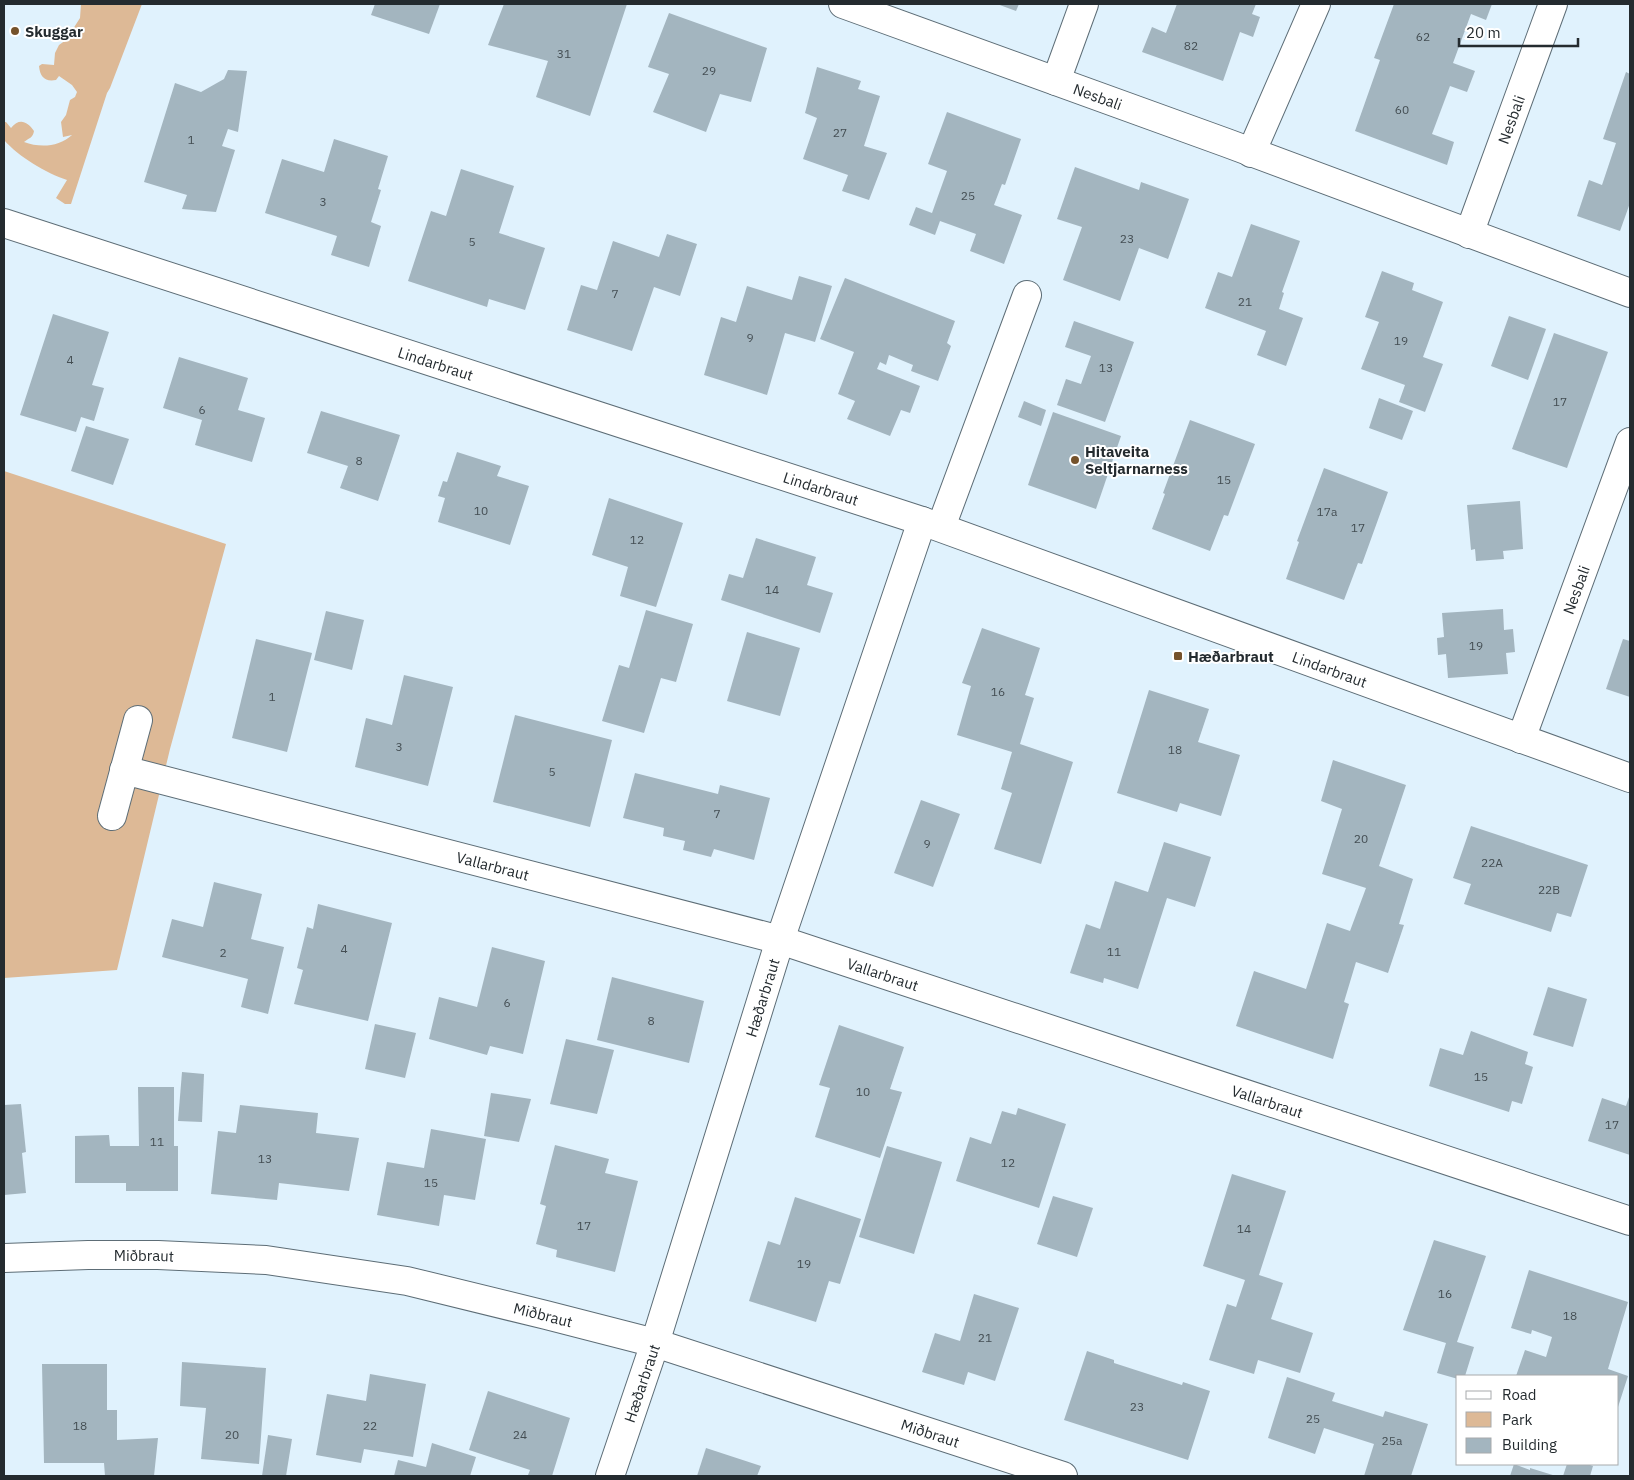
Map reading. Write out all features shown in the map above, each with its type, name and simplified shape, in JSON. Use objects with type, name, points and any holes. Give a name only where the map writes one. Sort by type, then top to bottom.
[{"type":"street","name":"Nesbali","points":[[1056,81],[1084,4]]},
{"type":"street","points":[[1252,153],[1316,4]]},
{"type":"street","name":"Nesbali","points":[[1469,234],[1553,4]]},
{"type":"street","name":"Nesbali","points":[[857,6],[1630,293]]},
{"type":"street","name":"Lindarbraut","points":[[4,223],[931,524],[1630,778]]},
{"type":"street","name":"Hæðarbraut","points":[[610,1476],[655,1343],[780,940],[931,524],[1027,295]]},
{"type":"street","name":"Nesbali","points":[[1521,739],[1630,442]]},
{"type":"street","points":[[112,816],[138,720]]},
{"type":"street","name":"Vallarbraut","points":[[124,770],[780,940],[1630,1220]]},
{"type":"street","name":"Miðbraut","points":[[4,1258],[140,1255],[266,1260],[407,1282],[655,1343],[1063,1476]]},
{"type":"green space","points":[[81,4],[142,4],[107,93],[71,204],[65,204],[56,198],[67,180],[33,164],[10,146],[4,140],[4,122],[11,128],[20,122],[29,125],[34,131],[33,135],[24,142],[36,145],[55,144],[72,135],[63,137],[61,122],[66,115],[70,100],[75,97],[77,92],[72,85],[59,76],[56,80],[44,78],[39,66],[42,64],[54,65],[55,53],[59,45],[66,40],[80,18]]},
{"type":"green space","points":[[4,471],[226,544],[170,749],[117,970],[4,978]]},
{"type":"building","points":[[375,4],[440,4],[429,34],[371,15]]},
{"type":"building","points":[[504,4],[627,4],[590,116],[536,97],[548,61],[488,45]]},
{"type":"building","points":[[997,4],[1019,4],[1016,11]]},
{"type":"building","points":[[1177,4],[1256,4],[1252,14],[1260,17],[1253,37],[1240,32],[1223,81],[1142,52],[1152,27],[1166,33]]},
{"type":"building","points":[[1394,4],[1492,4],[1486,20],[1471,14],[1453,63],[1475,71],[1467,92],[1450,86],[1432,134],[1454,142],[1447,165],[1355,131],[1380,60],[1374,58]]},
{"type":"building","points":[[669,13],[767,48],[751,102],[720,94],[706,132],[653,112],[669,74],[648,67]]},
{"type":"building","points":[[817,67],[861,81],[858,89],[880,96],[864,146],[887,153],[869,200],[842,191],[848,175],[803,159],[817,118],[805,113]]},
{"type":"building","points":[[228,70],[247,71],[238,132],[228,129],[222,146],[235,150],[216,212],[182,209],[187,195],[144,182],[175,83],[201,92],[224,79]]},
{"type":"building","points":[[1626,72],[1630,74],[1630,203],[1620,231],[1577,216],[1589,180],[1602,185],[1616,143],[1603,139]]},
{"type":"building","points":[[947,112],[1021,139],[1005,185],[1002,184],[994,205],[1022,215],[1004,264],[970,251],[976,234],[940,221],[935,235],[909,225],[916,207],[932,213],[947,171],[928,164]]},
{"type":"building","points":[[334,139],[388,156],[378,189],[381,190],[371,222],[381,226],[369,267],[331,255],[337,236],[265,213],[282,159],[324,172]]},
{"type":"building","points":[[1075,167],[1139,190],[1141,182],[1189,199],[1168,259],[1139,248],[1120,301],[1063,280],[1082,227],[1057,219]]},
{"type":"building","points":[[461,169],[514,186],[499,233],[545,248],[525,310],[489,299],[487,307],[408,281],[431,211],[446,216]]},
{"type":"building","points":[[1251,224],[1300,241],[1282,292],[1284,293],[1279,309],[1303,318],[1286,366],[1257,355],[1266,331],[1205,308],[1218,272],[1232,277]]},
{"type":"building","points":[[667,234],[697,244],[680,296],[654,287],[632,351],[567,330],[581,285],[597,290],[613,241],[659,257]]},
{"type":"building","points":[[1382,271],[1414,283],[1412,290],[1443,302],[1423,357],[1443,364],[1425,412],[1399,402],[1405,385],[1361,369],[1379,322],[1365,317]]},
{"type":"building","points":[[799,276],[832,286],[815,342],[785,333],[767,395],[704,375],[721,317],[736,322],[747,286],[792,300]]},
{"type":"building","points":[[845,278],[955,321],[947,343],[951,346],[938,381],[911,371],[913,365],[889,355],[886,365],[880,362],[877,369],[920,386],[910,413],[901,410],[890,436],[847,419],[855,401],[838,394],[854,352],[820,339]]},
{"type":"building","points":[[53,314],[109,332],[92,385],[104,388],[94,421],[81,417],[76,432],[20,415]]},
{"type":"building","points":[[1509,316],[1546,329],[1528,380],[1491,366]]},
{"type":"building","points":[[1074,321],[1134,342],[1105,422],[1057,405],[1066,379],[1081,384],[1091,356],[1065,347]]},
{"type":"building","points":[[1554,333],[1608,352],[1567,468],[1512,449]]},
{"type":"building","points":[[179,357],[248,378],[238,410],[265,418],[252,462],[195,445],[202,420],[163,408]]},
{"type":"building","points":[[1379,398],[1413,411],[1402,440],[1369,428]]},
{"type":"building","points":[[1024,401],[1046,410],[1041,426],[1018,417]]},
{"type":"building","points":[[321,411],[400,435],[378,501],[340,488],[348,466],[307,453]]},
{"type":"building","points":[[1053,412],[1121,436],[1096,509],[1028,485]]},
{"type":"building","points":[[1190,420],[1255,444],[1228,516],[1224,515],[1210,551],[1152,529]]},
{"type":"building","points":[[86,426],[129,439],[113,485],[71,471]]},
{"type":"building","points":[[457,452],[501,466],[497,476],[529,486],[510,545],[438,522],[445,498],[438,496],[443,481],[447,482]]},
{"type":"building","points":[[1324,468],[1388,492],[1362,564],[1358,563],[1344,600],[1286,579],[1299,542],[1297,541]]},
{"type":"building","points":[[609,498],[683,523],[656,607],[620,596],[628,567],[592,555]]},
{"type":"building","points":[[1520,501],[1523,549],[1503,551],[1504,559],[1476,561],[1475,549],[1471,550],[1467,505]]},
{"type":"building","points":[[756,538],[816,557],[807,585],[833,593],[820,633],[721,600],[729,574],[743,578]]},
{"type":"building","points":[[1503,609],[1504,630],[1513,629],[1515,652],[1506,653],[1508,674],[1448,678],[1446,654],[1438,655],[1437,638],[1444,637],[1442,613]]},
{"type":"building","points":[[646,610],[693,624],[676,682],[661,678],[644,733],[602,721],[619,665],[629,668]]},
{"type":"building","points":[[326,611],[364,620],[352,670],[314,660]]},
{"type":"building","points":[[982,628],[1040,648],[1025,695],[1034,698],[1020,744],[1073,762],[1041,864],[994,849],[1012,793],[1001,789],[1012,752],[957,735],[971,686],[962,683]]},
{"type":"building","points":[[747,632],[800,648],[780,716],[727,701]]},
{"type":"building","points":[[256,639],[312,653],[287,752],[232,738]]},
{"type":"building","points":[[1623,639],[1630,641],[1630,697],[1606,689]]},
{"type":"building","points":[[404,675],[453,687],[428,786],[355,767],[366,718],[392,725]]},
{"type":"building","points":[[1149,690],[1209,709],[1198,742],[1240,755],[1221,816],[1180,803],[1177,812],[1117,793]]},
{"type":"building","points":[[515,715],[612,740],[590,827],[493,802]]},
{"type":"building","points":[[1333,760],[1406,785],[1379,866],[1413,879],[1399,924],[1404,925],[1388,973],[1356,962],[1344,1002],[1349,1004],[1333,1059],[1236,1026],[1254,971],[1306,989],[1327,923],[1350,931],[1366,888],[1322,874],[1342,809],[1321,801]]},
{"type":"building","points":[[635,773],[718,794],[720,785],[770,798],[754,860],[714,849],[711,857],[683,850],[685,841],[663,836],[664,828],[623,818]]},
{"type":"building","points":[[921,800],[960,814],[933,887],[894,873]]},
{"type":"building","points":[[1471,826],[1588,865],[1571,917],[1557,913],[1551,932],[1464,904],[1471,884],[1453,878]]},
{"type":"building","points":[[1164,842],[1211,857],[1195,907],[1167,898],[1138,989],[1104,978],[1103,983],[1070,973],[1086,924],[1100,929],[1115,881],[1148,892]]},
{"type":"building","points":[[214,882],[262,894],[251,939],[284,947],[268,1014],[241,1007],[248,979],[162,957],[172,919],[203,927]]},
{"type":"building","points":[[318,904],[392,923],[368,1021],[294,1004],[303,970],[297,968],[307,927],[313,929]]},
{"type":"building","points":[[492,947],[545,961],[523,1054],[490,1046],[487,1055],[429,1039],[439,997],[477,1007]]},
{"type":"building","points":[[612,977],[704,1001],[689,1063],[597,1040]]},
{"type":"building","points":[[1548,987],[1587,999],[1573,1047],[1533,1035]]},
{"type":"building","points":[[375,1024],[416,1033],[405,1078],[365,1069]]},
{"type":"building","points":[[839,1025],[904,1047],[890,1089],[902,1092],[880,1158],[815,1137],[830,1088],[819,1085]]},
{"type":"building","points":[[1471,1031],[1528,1052],[1525,1064],[1533,1067],[1522,1104],[1512,1101],[1509,1112],[1429,1086],[1440,1048],[1463,1055]]},
{"type":"building","points":[[566,1039],[614,1050],[597,1114],[550,1104]]},
{"type":"building","points":[[182,1072],[204,1074],[202,1122],[178,1121]]},
{"type":"building","points":[[138,1087],[174,1087],[174,1146],[178,1146],[178,1191],[126,1191],[126,1183],[75,1183],[75,1136],[109,1135],[110,1146],[139,1146]]},
{"type":"building","points":[[491,1093],[531,1099],[519,1142],[484,1136]]},
{"type":"building","points":[[1630,1094],[1630,1155],[1588,1141],[1602,1098],[1626,1106]]},
{"type":"building","points":[[21,1104],[26,1152],[22,1153],[26,1193],[4,1195],[4,1105]]},
{"type":"building","points":[[240,1105],[318,1113],[316,1133],[359,1138],[349,1191],[279,1183],[277,1200],[211,1194],[218,1131],[236,1133]]},
{"type":"building","points":[[1018,1108],[1066,1124],[1039,1208],[956,1181],[970,1137],[991,1144],[1002,1111],[1016,1115]]},
{"type":"building","points":[[431,1129],[486,1139],[475,1200],[444,1195],[439,1226],[377,1215],[387,1162],[424,1168]]},
{"type":"building","points":[[555,1145],[609,1159],[605,1173],[638,1181],[615,1272],[556,1257],[557,1250],[536,1244],[546,1206],[540,1204]]},
{"type":"building","points":[[887,1146],[942,1162],[914,1254],[859,1237]]},
{"type":"building","points":[[1232,1174],[1286,1191],[1259,1275],[1283,1283],[1271,1319],[1313,1333],[1300,1373],[1258,1360],[1254,1374],[1209,1360],[1227,1304],[1236,1307],[1245,1280],[1203,1266]]},
{"type":"building","points":[[1053,1196],[1093,1208],[1077,1257],[1037,1244]]},
{"type":"building","points":[[795,1197],[861,1219],[840,1284],[829,1281],[816,1322],[749,1301],[768,1241],[780,1245]]},
{"type":"building","points":[[1434,1240],[1486,1256],[1457,1342],[1474,1347],[1465,1375],[1456,1375],[1456,1378],[1437,1373],[1446,1343],[1403,1330]]},
{"type":"building","points":[[1529,1270],[1628,1302],[1608,1369],[1628,1376],[1619,1404],[1619,1375],[1516,1375],[1525,1350],[1546,1357],[1552,1337],[1532,1330],[1531,1334],[1511,1328]]},
{"type":"building","points":[[974,1294],[1019,1308],[995,1381],[968,1372],[964,1385],[922,1372],[935,1333],[960,1341]]},
{"type":"building","points":[[1087,1351],[1114,1360],[1114,1363],[1182,1385],[1183,1382],[1210,1391],[1188,1460],[1064,1420]]},
{"type":"building","points":[[182,1362],[266,1368],[259,1464],[201,1459],[206,1408],[180,1406]]},
{"type":"building","points":[[42,1364],[107,1364],[107,1410],[117,1410],[117,1440],[158,1438],[154,1476],[105,1476],[104,1463],[44,1463]]},
{"type":"building","points":[[370,1374],[426,1384],[413,1457],[364,1449],[361,1463],[316,1455],[327,1394],[366,1401]]},
{"type":"building","points":[[1287,1377],[1335,1393],[1332,1401],[1383,1417],[1385,1411],[1428,1424],[1411,1476],[1364,1476],[1374,1444],[1324,1428],[1315,1454],[1268,1438]]},
{"type":"building","points":[[488,1391],[570,1418],[552,1476],[528,1475],[530,1470],[469,1450]]},
{"type":"building","points":[[268,1435],[292,1439],[286,1476],[262,1476]]},
{"type":"building","points":[[432,1443],[476,1457],[470,1476],[394,1476],[398,1460],[426,1467]]},
{"type":"building","points":[[706,1448],[761,1466],[757,1476],[697,1476]]},
{"type":"building","points":[[1514,1465],[1517,1465],[1556,1476],[1510,1476]]},
{"type":"building","points":[[1567,1465],[1593,1466],[1590,1476],[1563,1476]]},
{"type":"place","name":"Skuggar","points":[[15,31]]},
{"type":"place","name":"Hitaveita Seltjarnarness","points":[[1075,460]]},
{"type":"place","name":"Hæðarbraut","points":[[1178,656]]}]
